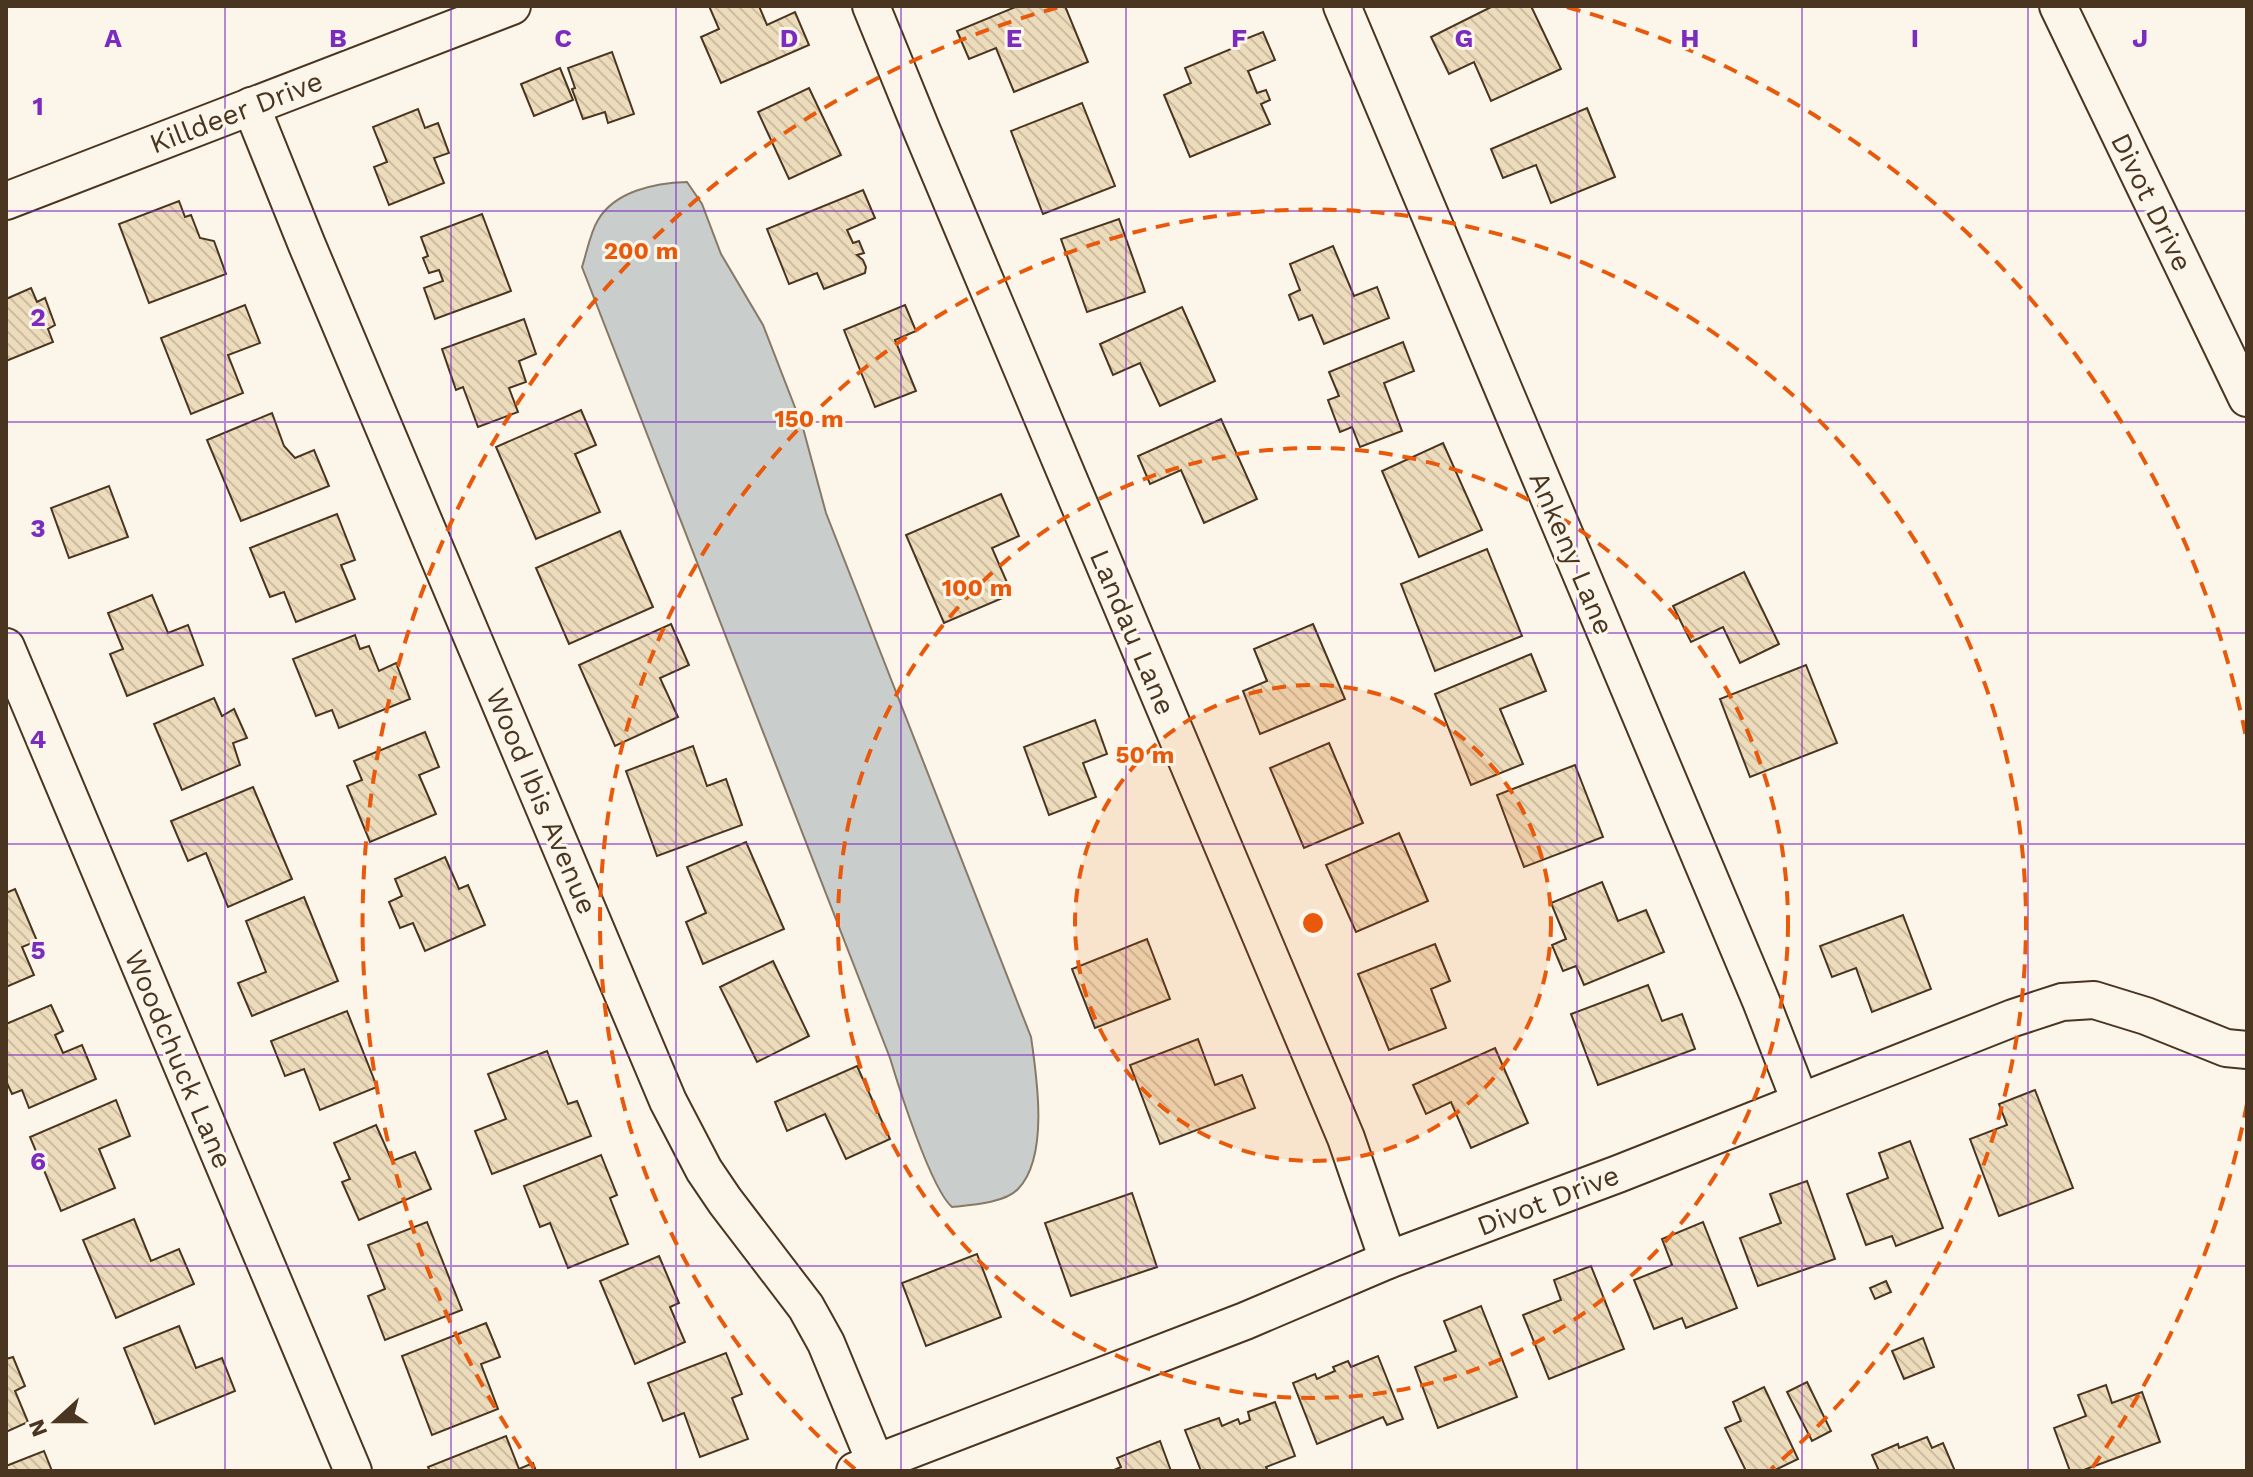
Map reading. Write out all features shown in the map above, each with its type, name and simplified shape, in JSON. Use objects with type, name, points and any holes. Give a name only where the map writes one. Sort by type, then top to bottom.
[{"type":"street","name":"Killdeer Drive","points":[[6,201],[512,6]]},
{"type":"street","name":"Landau Lane","points":[[871,6],[1340,1123],[1388,1260]]},
{"type":"street","name":"Ankeny Lane","points":[[1342,6],[1800,1101]]},
{"type":"street","name":"Divot Drive","points":[[2058,6],[2247,398]]},
{"type":"street","name":"Wood Ibis Avenue","points":[[251,106],[668,1101],[704,1170],[806,1307],[826,1343],[870,1468]]},
{"type":"street","name":"Woodchuck Lane","points":[[6,647],[353,1471]]},
{"type":"street","name":"Divot Drive","points":[[870,1468],[1245,1321],[1388,1260],[1618,1174],[2013,1018],[2062,1002],[2094,1000],[2146,1016],[2226,1048],[2247,1050]]},
{"type":"shaded area","points":[[687,182],[702,204],[721,254],[763,325],[803,428],[826,513],[1031,1037],[1038,1116],[1034,1158],[1028,1175],[1018,1189],[996,1200],[952,1207],[926,1160],[890,1058],[582,267],[595,225],[605,210],[637,190]]},
{"type":"building","points":[[709,6],[759,6],[767,25],[795,12],[809,45],[721,83],[701,37],[719,29]]},
{"type":"building","points":[[1018,6],[1065,6],[1088,62],[1014,92],[996,48],[969,59],[957,31]]},
{"type":"building","points":[[1493,6],[1531,6],[1561,69],[1491,101],[1474,62],[1449,74],[1431,37]]},
{"type":"building","points":[[1263,32],[1275,60],[1248,71],[1257,93],[1266,90],[1270,100],[1261,104],[1270,124],[1190,157],[1164,95],[1191,83],[1185,68]]},
{"type":"building","points":[[612,52],[634,114],[608,123],[605,112],[583,119],[568,68]]},
{"type":"building","points":[[560,68],[573,100],[534,116],[521,84]]},
{"type":"building","points":[[809,88],[841,155],[789,179],[758,112]]},
{"type":"building","points":[[1082,103],[1115,186],[1043,214],[1011,131]]},
{"type":"building","points":[[1587,108],[1615,177],[1551,203],[1536,165],[1503,178],[1491,149]]},
{"type":"building","points":[[418,109],[425,128],[438,123],[449,153],[434,158],[444,183],[389,205],[374,167],[387,162],[373,127]]},
{"type":"building","points":[[863,190],[875,218],[847,230],[853,243],[859,241],[864,253],[857,255],[863,260],[865,273],[824,289],[817,273],[789,284],[767,229]]},
{"type":"building","points":[[179,201],[185,217],[191,215],[200,238],[214,241],[226,274],[149,303],[119,224]]},
{"type":"building","points":[[482,214],[511,291],[435,319],[424,288],[443,281],[439,270],[429,273],[423,258],[428,256],[421,237]]},
{"type":"building","points":[[1119,219],[1145,292],[1087,312],[1061,239]]},
{"type":"building","points":[[1333,246],[1354,296],[1377,287],[1389,318],[1324,344],[1312,315],[1299,320],[1289,295],[1300,290],[1290,264]]},
{"type":"building","points":[[31,288],[37,302],[45,298],[55,325],[48,329],[53,342],[6,361],[6,299]]},
{"type":"building","points":[[245,305],[260,343],[228,355],[243,393],[191,414],[161,338]]},
{"type":"building","points":[[905,305],[916,331],[895,340],[916,391],[875,407],[844,330]]},
{"type":"building","points":[[1182,307],[1215,381],[1160,406],[1140,363],[1113,375],[1100,344]]},
{"type":"building","points":[[524,319],[536,354],[519,361],[526,382],[509,388],[518,412],[478,427],[463,387],[456,390],[442,349]]},
{"type":"building","points":[[1403,342],[1414,371],[1384,383],[1402,431],[1360,447],[1352,427],[1340,432],[1328,400],[1339,396],[1329,372]]},
{"type":"building","points":[[581,410],[596,445],[575,454],[600,512],[536,539],[496,447]]},
{"type":"building","points":[[272,413],[284,446],[295,458],[314,450],[329,486],[241,521],[207,440]]},
{"type":"building","points":[[1221,419],[1257,499],[1204,523],[1181,470],[1150,484],[1138,456]]},
{"type":"building","points":[[1443,443],[1482,530],[1419,557],[1382,471]]},
{"type":"building","points":[[109,486],[128,537],[69,558],[51,508]]},
{"type":"building","points":[[1001,494],[1019,536],[992,548],[1012,594],[944,623],[906,535]]},
{"type":"building","points":[[337,514],[355,560],[341,565],[355,599],[296,622],[284,592],[270,597],[250,548]]},
{"type":"building","points":[[620,531],[653,607],[569,644],[536,568]]},
{"type":"building","points":[[1487,549],[1522,636],[1435,671],[1401,584]]},
{"type":"building","points":[[1744,572],[1779,644],[1740,663],[1723,627],[1691,642],[1673,606]]},
{"type":"building","points":[[152,595],[168,633],[188,625],[203,665],[127,696],[110,654],[123,649],[108,613]]},
{"type":"building","points":[[671,624],[689,665],[660,678],[678,717],[615,746],[579,665]]},
{"type":"building","points":[[1313,624],[1345,699],[1260,734],[1243,691],[1267,681],[1254,649]]},
{"type":"building","points":[[355,635],[360,649],[369,646],[379,671],[396,663],[410,699],[339,728],[332,710],[316,716],[293,659]]},
{"type":"building","points":[[1531,654],[1546,691],[1500,709],[1523,764],[1471,785],[1435,694]]},
{"type":"building","points":[[1806,665],[1837,743],[1750,777],[1720,699]]},
{"type":"building","points":[[214,698],[222,716],[234,709],[247,738],[233,743],[240,765],[182,790],[154,724]]},
{"type":"building","points":[[1095,720],[1107,754],[1083,763],[1096,797],[1049,815],[1024,747]]},
{"type":"building","points":[[425,732],[439,767],[419,775],[436,814],[370,842],[347,786],[362,780],[354,761]]},
{"type":"building","points":[[1329,743],[1363,823],[1304,848],[1270,768]]},
{"type":"building","points":[[693,746],[707,786],[726,779],[742,825],[657,856],[626,771]]},
{"type":"building","points":[[1575,765],[1603,837],[1524,867],[1497,795]]},
{"type":"building","points":[[253,787],[292,879],[228,907],[206,853],[188,861],[171,821]]},
{"type":"building","points":[[1399,833],[1428,901],[1356,932],[1326,865]]},
{"type":"building","points":[[746,842],[784,929],[703,964],[686,922],[706,913],[687,867]]},
{"type":"building","points":[[445,857],[459,889],[468,885],[485,925],[425,951],[413,923],[400,928],[389,902],[402,896],[395,879]]},
{"type":"building","points":[[1602,882],[1618,921],[1646,910],[1664,952],[1584,985],[1576,966],[1563,971],[1552,945],[1566,939],[1551,903]]},
{"type":"building","points":[[15,889],[37,941],[22,947],[34,975],[6,987],[6,893]]},
{"type":"building","points":[[304,897],[338,981],[252,1016],[238,983],[266,972],[246,921]]},
{"type":"building","points":[[1903,915],[1931,989],[1872,1012],[1856,968],[1832,977],[1820,946]]},
{"type":"building","points":[[1147,939],[1170,999],[1095,1028],[1072,969]]},
{"type":"building","points":[[1435,944],[1450,981],[1431,989],[1446,1028],[1389,1050],[1358,974]]},
{"type":"building","points":[[773,961],[809,1036],[757,1062],[720,987]]},
{"type":"building","points":[[1648,985],[1662,1021],[1682,1014],[1695,1049],[1598,1085],[1571,1014]]},
{"type":"building","points":[[51,1005],[63,1031],[55,1035],[63,1053],[82,1045],[96,1079],[29,1108],[22,1090],[12,1094],[6,1081],[6,1024]]},
{"type":"building","points":[[347,1011],[377,1087],[320,1110],[304,1069],[285,1076],[271,1041]]},
{"type":"building","points":[[1198,1039],[1215,1085],[1242,1075],[1255,1108],[1160,1144],[1130,1065]]},
{"type":"building","points":[[1495,1048],[1528,1123],[1471,1148],[1451,1102],[1426,1114],[1413,1085]]},
{"type":"building","points":[[547,1051],[568,1104],[577,1101],[591,1136],[492,1174],[475,1131],[506,1119],[488,1074]]},
{"type":"building","points":[[857,1066],[890,1139],[846,1159],[825,1114],[787,1131],[775,1102]]},
{"type":"building","points":[[2035,1090],[2073,1188],[1999,1216],[1970,1139],[2007,1125],[1999,1104]]},
{"type":"building","points":[[116,1100],[130,1136],[99,1149],[115,1188],[61,1211],[30,1137]]},
{"type":"building","points":[[376,1125],[392,1161],[415,1152],[431,1189],[359,1220],[342,1182],[350,1179],[334,1143]]},
{"type":"building","points":[[1910,1141],[1943,1228],[1896,1246],[1892,1236],[1866,1245],[1847,1194],[1888,1178],[1879,1153]]},
{"type":"building","points":[[601,1155],[617,1195],[610,1198],[628,1244],[568,1268],[550,1223],[540,1227],[524,1186]]},
{"type":"building","points":[[1807,1181],[1835,1259],[1758,1286],[1740,1238],[1781,1223],[1770,1194]]},
{"type":"building","points":[[1132,1193],[1157,1267],[1071,1296],[1045,1223]]},
{"type":"building","points":[[134,1219],[151,1261],[179,1249],[194,1284],[116,1318],[83,1240]]},
{"type":"building","points":[[427,1222],[462,1310],[385,1340],[368,1296],[385,1289],[368,1245]]},
{"type":"building","points":[[1703,1222],[1737,1308],[1686,1328],[1682,1318],[1654,1329],[1634,1280],[1672,1265],[1662,1239]]},
{"type":"building","points":[[977,1254],[1001,1317],[926,1346],[902,1283]]},
{"type":"building","points":[[659,1256],[679,1303],[670,1307],[685,1342],[635,1364],[600,1281]]},
{"type":"building","points":[[1591,1266],[1624,1349],[1549,1379],[1523,1315],[1561,1300],[1554,1280]]},
{"type":"building","points":[[1886,1281],[1891,1292],[1875,1299],[1870,1288]]},
{"type":"building","points":[[1481,1306],[1517,1397],[1438,1428],[1415,1367],[1456,1351],[1444,1321]]},
{"type":"building","points":[[486,1323],[500,1357],[481,1364],[498,1409],[432,1435],[402,1356]]},
{"type":"building","points":[[179,1326],[196,1368],[222,1358],[235,1391],[155,1424],[124,1348]]},
{"type":"building","points":[[1923,1338],[1934,1367],[1904,1379],[1892,1351]]},
{"type":"building","points":[[726,1353],[742,1394],[732,1398],[748,1439],[700,1457],[684,1413],[663,1421],[648,1383]]},
{"type":"building","points":[[1378,1356],[1403,1419],[1387,1425],[1383,1417],[1317,1444],[1293,1383],[1315,1374],[1317,1379],[1348,1361],[1351,1367]]},
{"type":"building","points":[[13,1357],[25,1386],[15,1391],[28,1422],[6,1432],[6,1359]]},
{"type":"building","points":[[1807,1382],[1831,1431],[1812,1441],[1787,1392]]},
{"type":"building","points":[[2106,1385],[2112,1403],[2142,1392],[2160,1442],[2081,1471],[2070,1471],[2054,1428],[2086,1416],[2078,1395]]},
{"type":"building","points":[[1764,1387],[1798,1459],[1773,1471],[1746,1471],[1725,1428],[1741,1421],[1733,1402]]},
{"type":"building","points":[[1275,1402],[1295,1456],[1266,1467],[1268,1471],[1201,1471],[1185,1430],[1219,1418],[1222,1426],[1238,1419],[1240,1424],[1250,1420],[1248,1412]]},
{"type":"building","points":[[506,1436],[519,1469],[533,1463],[536,1471],[430,1471],[428,1467]]},
{"type":"building","points":[[1927,1437],[1932,1448],[1943,1443],[1955,1471],[1879,1471],[1872,1455]]},
{"type":"building","points":[[1160,1441],[1171,1471],[1112,1471],[1121,1467],[1117,1458]]},
{"type":"building","points":[[44,1451],[52,1471],[6,1471],[6,1466]]}]
